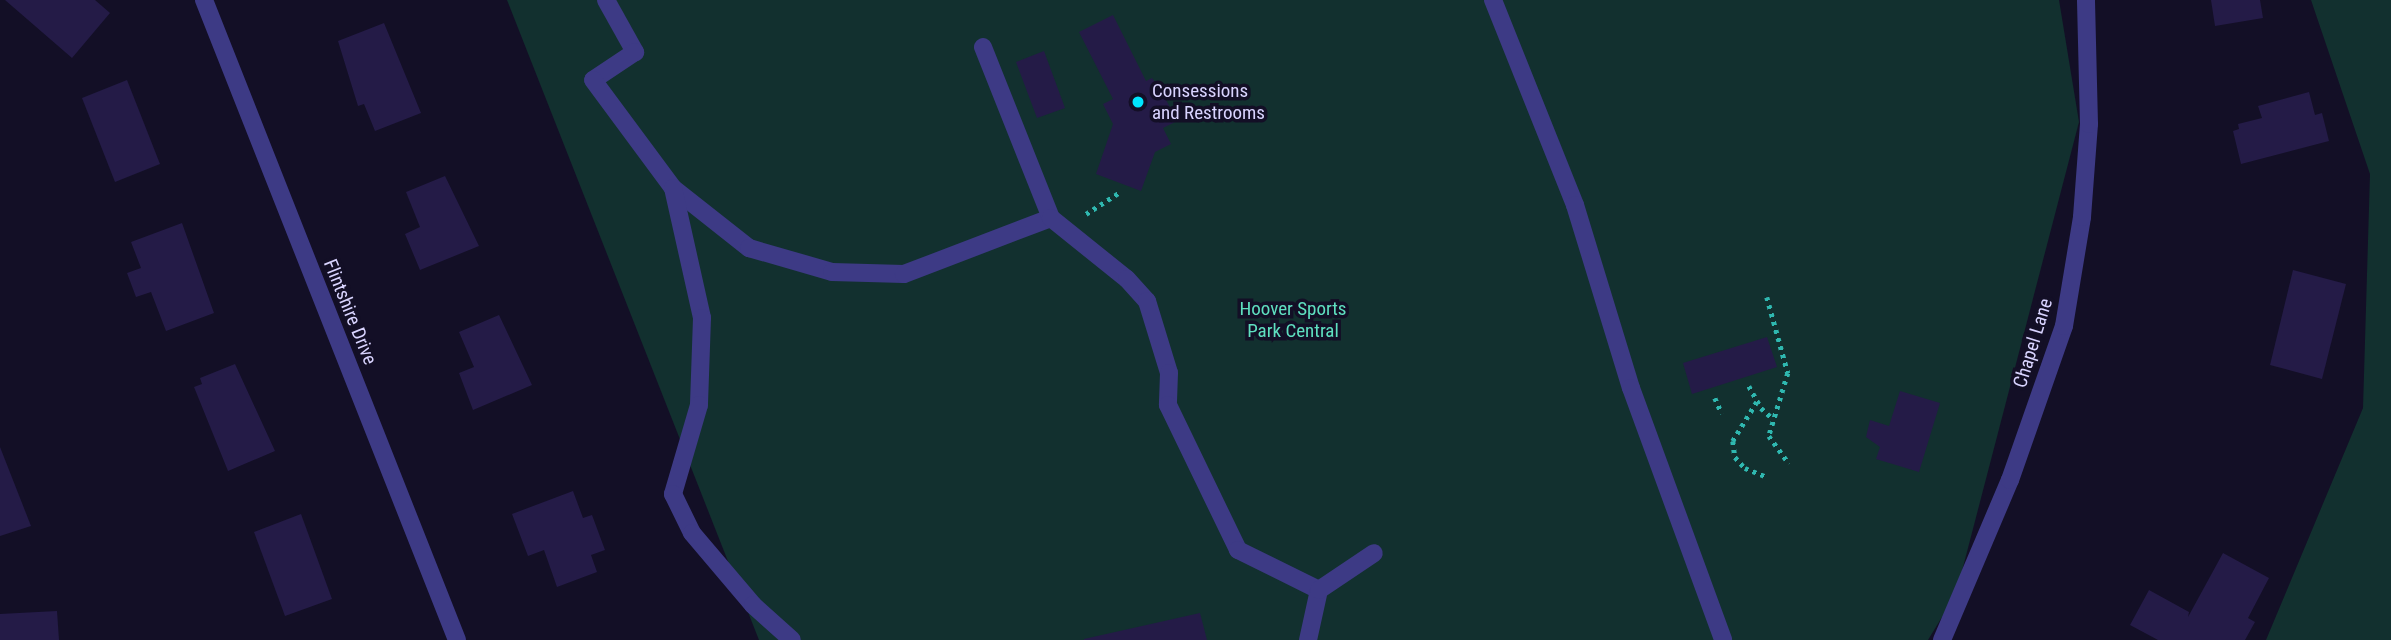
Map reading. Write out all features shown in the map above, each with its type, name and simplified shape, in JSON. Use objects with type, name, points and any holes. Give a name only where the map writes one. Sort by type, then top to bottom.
[{"type":"street","name":"Flintshire Drive","points":[[204,0],[457,640]]},
{"type":"street","points":[[606,0],[635,52],[593,80],[673,188],[749,248],[832,272],[904,274],[1057,223]]},
{"type":"street","points":[[1493,0],[1575,205],[1631,388],[1723,640]]},
{"type":"street","name":"Chapel Lane","points":[[1942,640],[2010,480],[2064,326],[2082,217],[2089,124],[2086,0]]},
{"type":"street","points":[[983,47],[1057,223],[1128,279],[1147,301],[1170,373],[1168,405],[1238,550],[1319,590]]},
{"type":"street","points":[[673,188],[702,318],[699,405],[673,494],[692,533],[753,605],[792,640]]},
{"type":"street","points":[[1308,640],[1319,590],[1374,553]]},
{"type":"path","points":[[1057,223],[1120,192]]},
{"type":"path","points":[[1767,297],[1788,373],[1772,418],[1769,436],[1789,464]]},
{"type":"path","points":[[1749,386],[1757,402],[1772,418]]},
{"type":"path","points":[[1715,398],[1722,414]]},
{"type":"path","points":[[1757,402],[1733,440],[1735,457],[1745,468],[1765,476]]},
{"type":"green space","name":"Hoover Sports Park Central","points":[[507,0],[2059,0],[2079,122],[1956,594],[1928,640],[759,640]]},
{"type":"green space","points":[[2311,0],[2391,0],[2391,640],[2266,640],[2363,408],[2370,174]]},
{"type":"building","points":[[5,0],[95,0],[110,13],[72,58]]},
{"type":"building","points":[[2211,0],[2260,0],[2263,18],[2215,26]]},
{"type":"building","name":"Consessions and Restrooms","points":[[1113,15],[1146,81],[1152,78],[1177,121],[1163,128],[1171,144],[1155,152],[1141,191],[1096,174],[1113,124],[1103,104],[1113,99],[1079,32]]},
{"type":"building","points":[[384,23],[421,113],[375,131],[364,104],[358,106],[338,41]]},
{"type":"building","points":[[1044,51],[1065,108],[1037,118],[1016,62]]},
{"type":"building","points":[[127,80],[160,164],[115,182],[82,98]]},
{"type":"building","points":[[2309,92],[2315,115],[2322,113],[2329,141],[2241,164],[2233,131],[2239,129],[2238,124],[2262,118],[2258,106]]},
{"type":"building","points":[[445,176],[479,246],[420,270],[405,234],[420,227],[406,192]]},
{"type":"building","points":[[182,223],[214,313],[166,331],[151,292],[136,297],[127,273],[141,268],[131,242]]},
{"type":"building","points":[[2293,270],[2346,284],[2322,379],[2270,365]]},
{"type":"building","points":[[499,315],[532,385],[473,410],[459,373],[474,367],[459,332]]},
{"type":"building","points":[[1767,337],[1777,367],[1692,394],[1683,363]]},
{"type":"building","points":[[235,364],[275,451],[228,471],[194,387],[202,384],[200,378]]},
{"type":"building","points":[[1900,391],[1940,403],[1919,472],[1876,459],[1880,447],[1866,437],[1870,420],[1889,426]]},
{"type":"building","points":[[0,447],[31,526],[0,536]]},
{"type":"building","points":[[573,491],[583,518],[592,515],[605,550],[591,555],[597,572],[557,587],[544,550],[528,556],[512,514]]},
{"type":"building","points":[[301,514],[332,599],[285,616],[254,532]]},
{"type":"building","points":[[2223,553],[2269,578],[2248,618],[2255,622],[2245,640],[2158,640],[2130,625],[2149,590],[2189,612],[2188,617]]},
{"type":"building","points":[[57,611],[59,640],[0,640],[0,614]]},
{"type":"building","points":[[1200,613],[1207,640],[1084,640],[1084,639]]},
{"type":"place","name":"Consessions and Restrooms","points":[[1138,102]]}]
